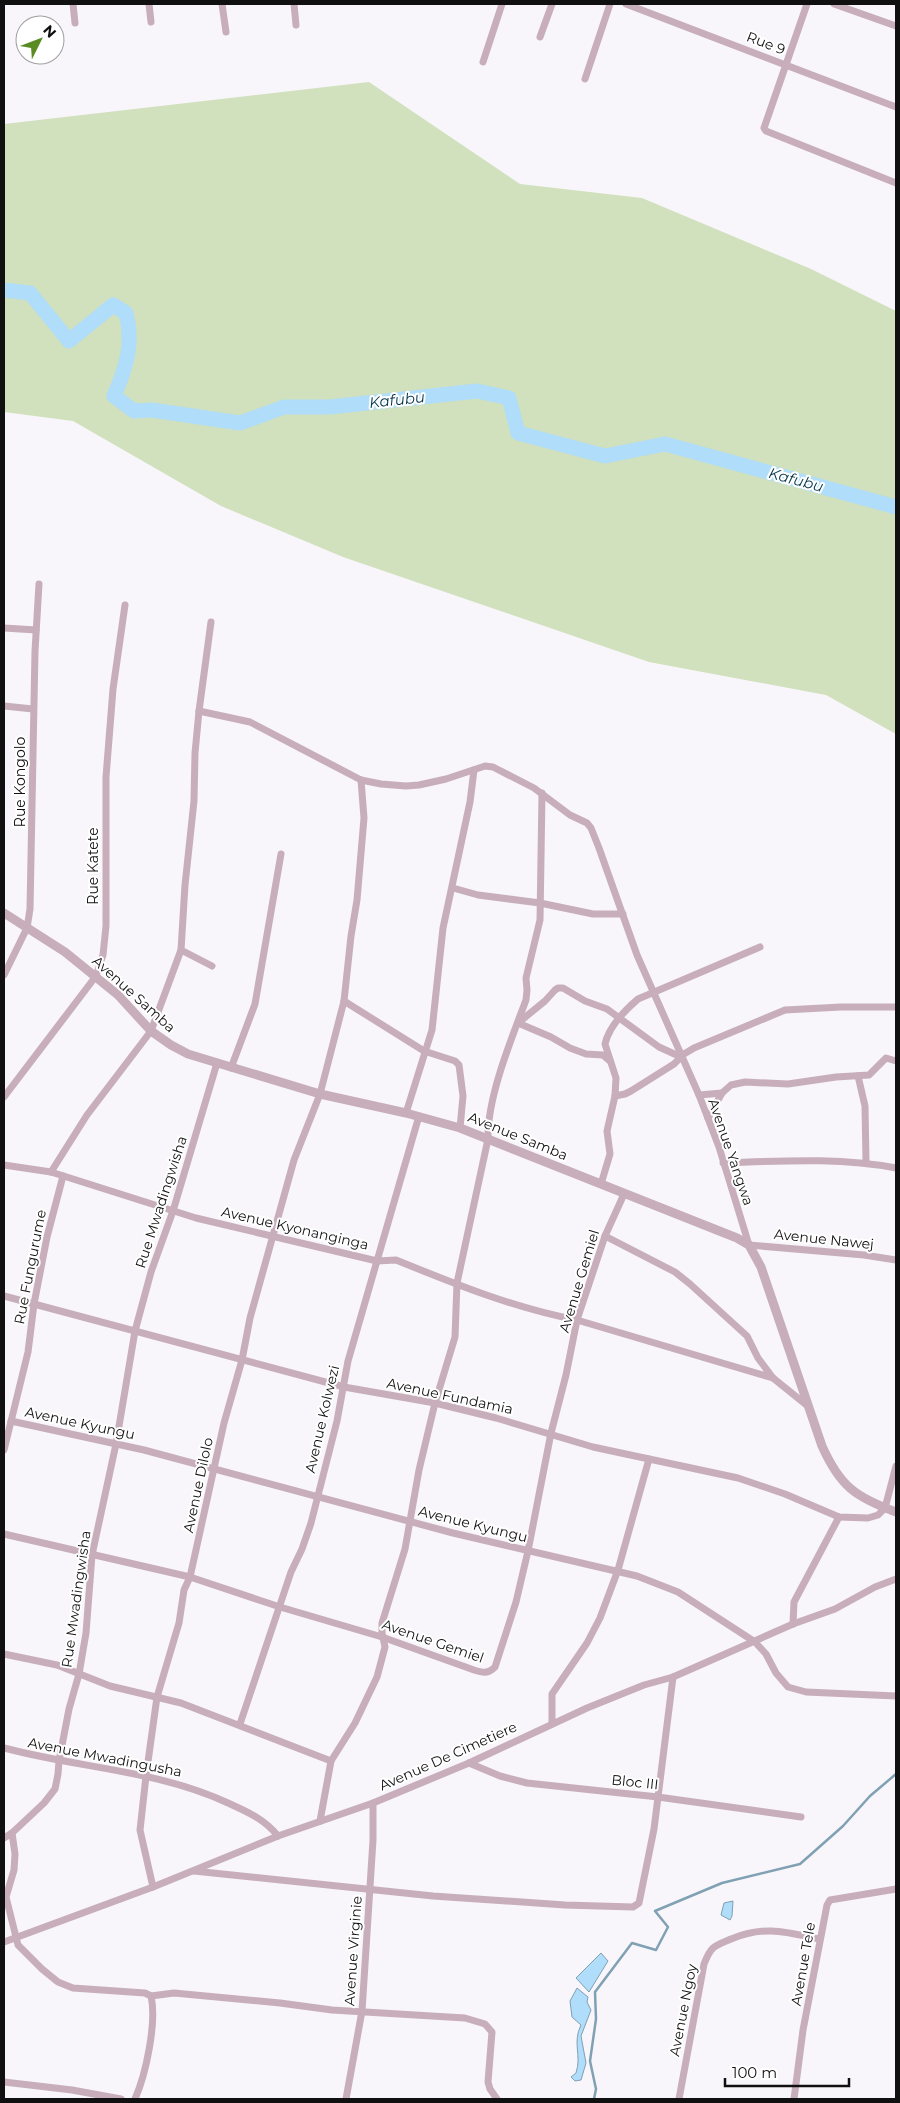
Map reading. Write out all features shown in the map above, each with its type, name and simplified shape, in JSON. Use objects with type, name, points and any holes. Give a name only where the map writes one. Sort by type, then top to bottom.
[{"type":"street","points":[[73,4],[75,23]]},
{"type":"street","points":[[149,4],[151,22]]},
{"type":"street","points":[[222,4],[226,32]]},
{"type":"street","points":[[294,4],[296,25]]},
{"type":"street","points":[[483,62],[502,4]]},
{"type":"street","points":[[540,37],[552,4]]},
{"type":"street","points":[[585,79],[610,4]]},
{"type":"street","name":"Rue 9","points":[[626,4],[896,107]]},
{"type":"street","points":[[807,4],[764,128],[766,131],[896,183]]},
{"type":"street","points":[[834,4],[896,26]]},
{"type":"street","name":"Rue Kongolo","points":[[4,975],[28,928],[32,889],[33,709],[39,584]]},
{"type":"street","name":"Rue Katete","points":[[4,1097],[96,976],[103,955],[106,926],[106,777],[113,689],[125,605]]},
{"type":"street","points":[[51,1172],[86,1115],[151,1031],[181,950],[185,885],[194,800],[195,753],[211,622]]},
{"type":"street","points":[[4,628],[36,630]]},
{"type":"street","points":[[4,706],[33,709]]},
{"type":"street","points":[[199,711],[250,722],[361,780],[380,784],[412,786],[493,767],[542,793],[557,806],[591,828],[637,956],[699,1095]]},
{"type":"street","points":[[406,1113],[432,1030],[443,928],[470,802],[474,770]]},
{"type":"street","name":"Avenue Dilolo","points":[[152,1887],[140,1830],[157,1697],[179,1623],[184,1590],[190,1577],[224,1423],[242,1360],[250,1318],[294,1160],[320,1094],[344,1002],[357,900],[364,818],[361,780]]},
{"type":"street","points":[[320,1821],[331,1761],[359,1716],[377,1678],[385,1647],[382,1637],[382,1623],[405,1549],[419,1470],[435,1403],[455,1337],[457,1283],[488,1140],[488,1124],[495,1091],[526,1000],[526,978],[540,920],[542,793]]},
{"type":"street","points":[[231,1068],[255,1004],[281,854]]},
{"type":"street","points":[[453,888],[478,895],[540,902],[593,914],[623,914]]},
{"type":"street","name":"Avenue Samba","points":[[4,913],[65,952],[96,976],[118,995],[151,1031],[180,1050],[217,1064],[320,1094],[419,1116],[460,1128],[749,1245]]},
{"type":"street","points":[[601,1184],[610,1154],[607,1131],[615,1096],[616,1078],[605,1044],[607,1037],[620,1017],[638,999],[760,947]]},
{"type":"street","points":[[181,950],[212,966]]},
{"type":"street","points":[[518,1023],[558,988],[568,990],[585,1001],[607,1009],[659,1047],[681,1057]]},
{"type":"street","points":[[344,1002],[424,1051],[455,1061],[459,1065],[463,1096],[460,1128]]},
{"type":"street","points":[[615,1096],[631,1091],[704,1043],[785,1010],[896,1007]]},
{"type":"street","points":[[518,1023],[551,1037],[570,1048],[586,1054],[603,1055],[610,1061]]},
{"type":"street","name":"Avenue Yangwa","points":[[749,1245],[699,1095],[722,1093],[731,1085],[745,1082],[788,1084],[836,1077],[869,1075],[886,1058],[896,1061]]},
{"type":"street","name":"Rue Mwadingwisha","points":[[4,1838],[12,1833],[44,1803],[55,1789],[58,1761],[69,1709],[79,1674],[86,1633],[92,1555],[116,1444],[135,1331],[151,1272],[173,1211],[217,1064]]},
{"type":"street","points":[[858,1076],[865,1106],[866,1162]]},
{"type":"street","points":[[708,1118],[722,1093]]},
{"type":"street","name":"Avenue Kolwezi","points":[[240,1724],[291,1572],[302,1549],[310,1523],[344,1387],[348,1361],[419,1116]]},
{"type":"street","points":[[723,1163],[830,1160],[866,1162],[896,1168]]},
{"type":"street","name":"Avenue Kyonanginga","points":[[4,1165],[51,1172],[173,1211],[377,1261],[396,1260],[510,1304],[547,1315],[577,1320],[632,1338],[773,1378]]},
{"type":"street","name":"Rue Fungurume","points":[[4,1450],[6,1431],[11,1421],[28,1352],[34,1304],[47,1237],[63,1176]]},
{"type":"street","name":"Avenue Gemiel","points":[[4,1534],[190,1577],[280,1607],[382,1637],[474,1670],[484,1673],[490,1672],[494,1667],[516,1602],[551,1433],[566,1375],[577,1320],[605,1236],[624,1194]]},
{"type":"street","points":[[605,1236],[675,1272],[690,1284],[747,1336],[758,1358],[773,1378],[809,1407]]},
{"type":"street","points":[[749,1245],[761,1267],[822,1446],[833,1470],[859,1495],[896,1512]]},
{"type":"street","name":"Avenue Nawej","points":[[749,1245],[864,1255],[896,1260]]},
{"type":"street","name":"Avenue Fundamia","points":[[4,1296],[344,1387],[435,1403],[551,1433],[593,1447],[738,1478],[763,1486],[839,1517],[868,1518],[878,1515],[885,1508]]},
{"type":"street","name":"Avenue Kyungu","points":[[11,1421],[116,1444],[215,1469],[453,1533],[618,1570],[664,1585],[678,1592],[755,1642],[766,1654],[776,1673],[788,1687],[806,1692],[896,1696]]},
{"type":"street","points":[[552,1724],[552,1694],[587,1643],[600,1618],[618,1570],[649,1459]]},
{"type":"street","points":[[885,1508],[896,1466]]},
{"type":"street","points":[[794,1624],[794,1602],[839,1517]]},
{"type":"street","name":"Avenue De Cimetiere","points":[[4,1942],[152,1887],[278,1836],[373,1803],[470,1763],[552,1724],[644,1685],[672,1677],[794,1624],[836,1609],[875,1587],[896,1579]]},
{"type":"street","points":[[4,1654],[57,1665],[110,1686],[181,1703],[240,1724],[331,1761]]},
{"type":"street","points":[[192,1871],[370,1890],[565,1906],[628,1908],[639,1903],[654,1829],[672,1677]]},
{"type":"street","name":"Avenue Mwadingusha","points":[[4,1748],[58,1761],[146,1776],[204,1792],[247,1811],[266,1823],[278,1836]]},
{"type":"street","name":"Bloc III","points":[[470,1763],[500,1776],[527,1783],[658,1797],[801,1817]]},
{"type":"street","name":"Avenue Virginie","points":[[346,2099],[362,2011],[370,1890],[373,1803]]},
{"type":"street","points":[[12,1833],[14,1870],[6,1898],[15,1937],[18,1945],[28,1957],[58,1982],[73,1988],[145,1993],[151,1996],[174,1994],[280,2002],[332,2010],[465,2018],[485,2024],[492,2032],[488,2082],[490,2089],[498,2099]]},
{"type":"street","name":"Avenue Tele","points":[[794,2099],[803,2030],[826,1905],[830,1900],[896,1889]]},
{"type":"street","name":"Avenue Ngoy","points":[[679,2099],[704,1964],[709,1950],[718,1944],[748,1932],[760,1930],[779,1930],[819,1939]]},
{"type":"street","points":[[135,2099],[145,2074],[148,2055],[153,2005],[151,1996]]},
{"type":"street","points":[[4,2082],[72,2090],[121,2099]]},
{"type":"green space","points":[[369,82],[520,184],[642,198],[811,269],[896,311],[896,734],[826,695],[649,662],[343,557],[221,506],[73,421],[4,412],[4,124]]},
{"type":"water","points":[[733,1901],[730,1920],[721,1915],[724,1903]]},
{"type":"water","points":[[601,1953],[608,1961],[589,1992],[576,1978]]},
{"type":"water","points":[[577,1988],[588,1997],[587,2002],[591,2010],[581,2036],[586,2063],[581,2080],[575,2081],[571,2077],[576,2073],[578,2067],[577,2038],[581,2025],[572,2017],[570,2001]]},
{"type":"waterway","name":"Kafubu","points":[[4,290],[30,293],[69,341],[113,305],[126,313],[129,335],[128,355],[114,396],[134,411],[152,410],[240,423],[284,407],[330,407],[477,391],[509,398],[518,433],[605,456],[665,444],[896,507]]},
{"type":"waterway","points":[[594,2099],[596,2089],[590,2061],[596,2019],[595,1992],[632,1943],[656,1950],[668,1927],[655,1911],[722,1883],[800,1864],[843,1826],[870,1796],[896,1774]]}]
